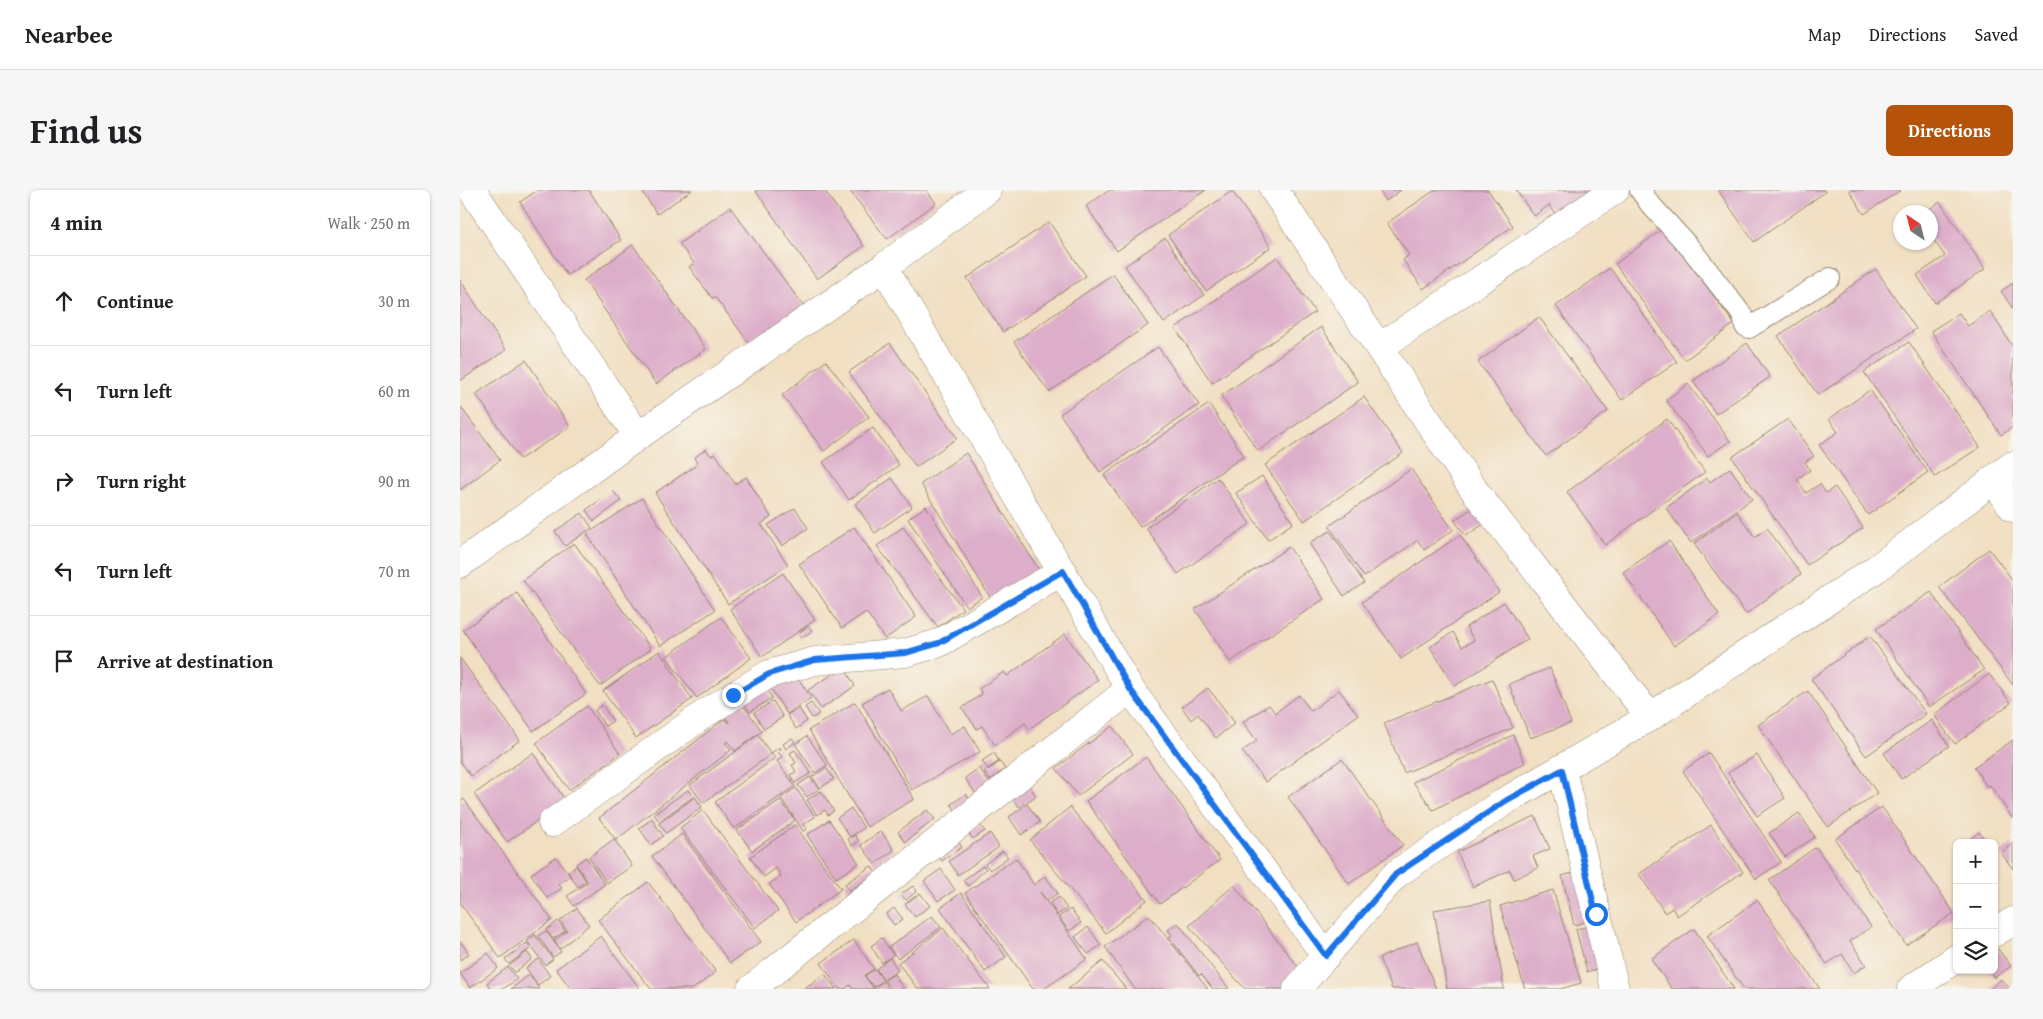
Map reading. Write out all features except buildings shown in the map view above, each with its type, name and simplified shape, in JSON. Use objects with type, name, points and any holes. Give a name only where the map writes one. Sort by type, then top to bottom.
[{"type":"street","points":[[472,190],[638,436]]},
{"type":"street","points":[[460,564],[638,436],[884,267],[987,190]]},
{"type":"street","points":[[1274,190],[1474,490],[1650,717]]},
{"type":"street","points":[[1380,347],[1615,190]]},
{"type":"street","points":[[884,267],[1063,571],[1130,689],[1326,956]]},
{"type":"street","points":[[1297,989],[1396,874],[1507,800],[1562,770],[1650,717],[1876,569],[2003,472],[2013,508]]},
{"type":"street","points":[[552,823],[707,712],[769,674],[815,660],[905,653],[939,643],[1063,571]]},
{"type":"street","points":[[751,989],[1130,689]]},
{"type":"street","points":[[1562,770],[1615,989]]},
{"type":"street","points":[[1998,930],[2013,920]]},
{"type":"street","points":[[1911,989],[1953,961]]},
{"type":"lane","points":[[1640,190],[1650,204],[1692,250],[1743,316],[1745,326],[1749,328],[1830,278]]},
{"type":"route","points":[[733,695],[769,674],[815,660],[905,653],[939,643],[1063,571],[1130,689],[1326,956],[1396,874],[1507,800],[1562,770],[1596,914]]}]
